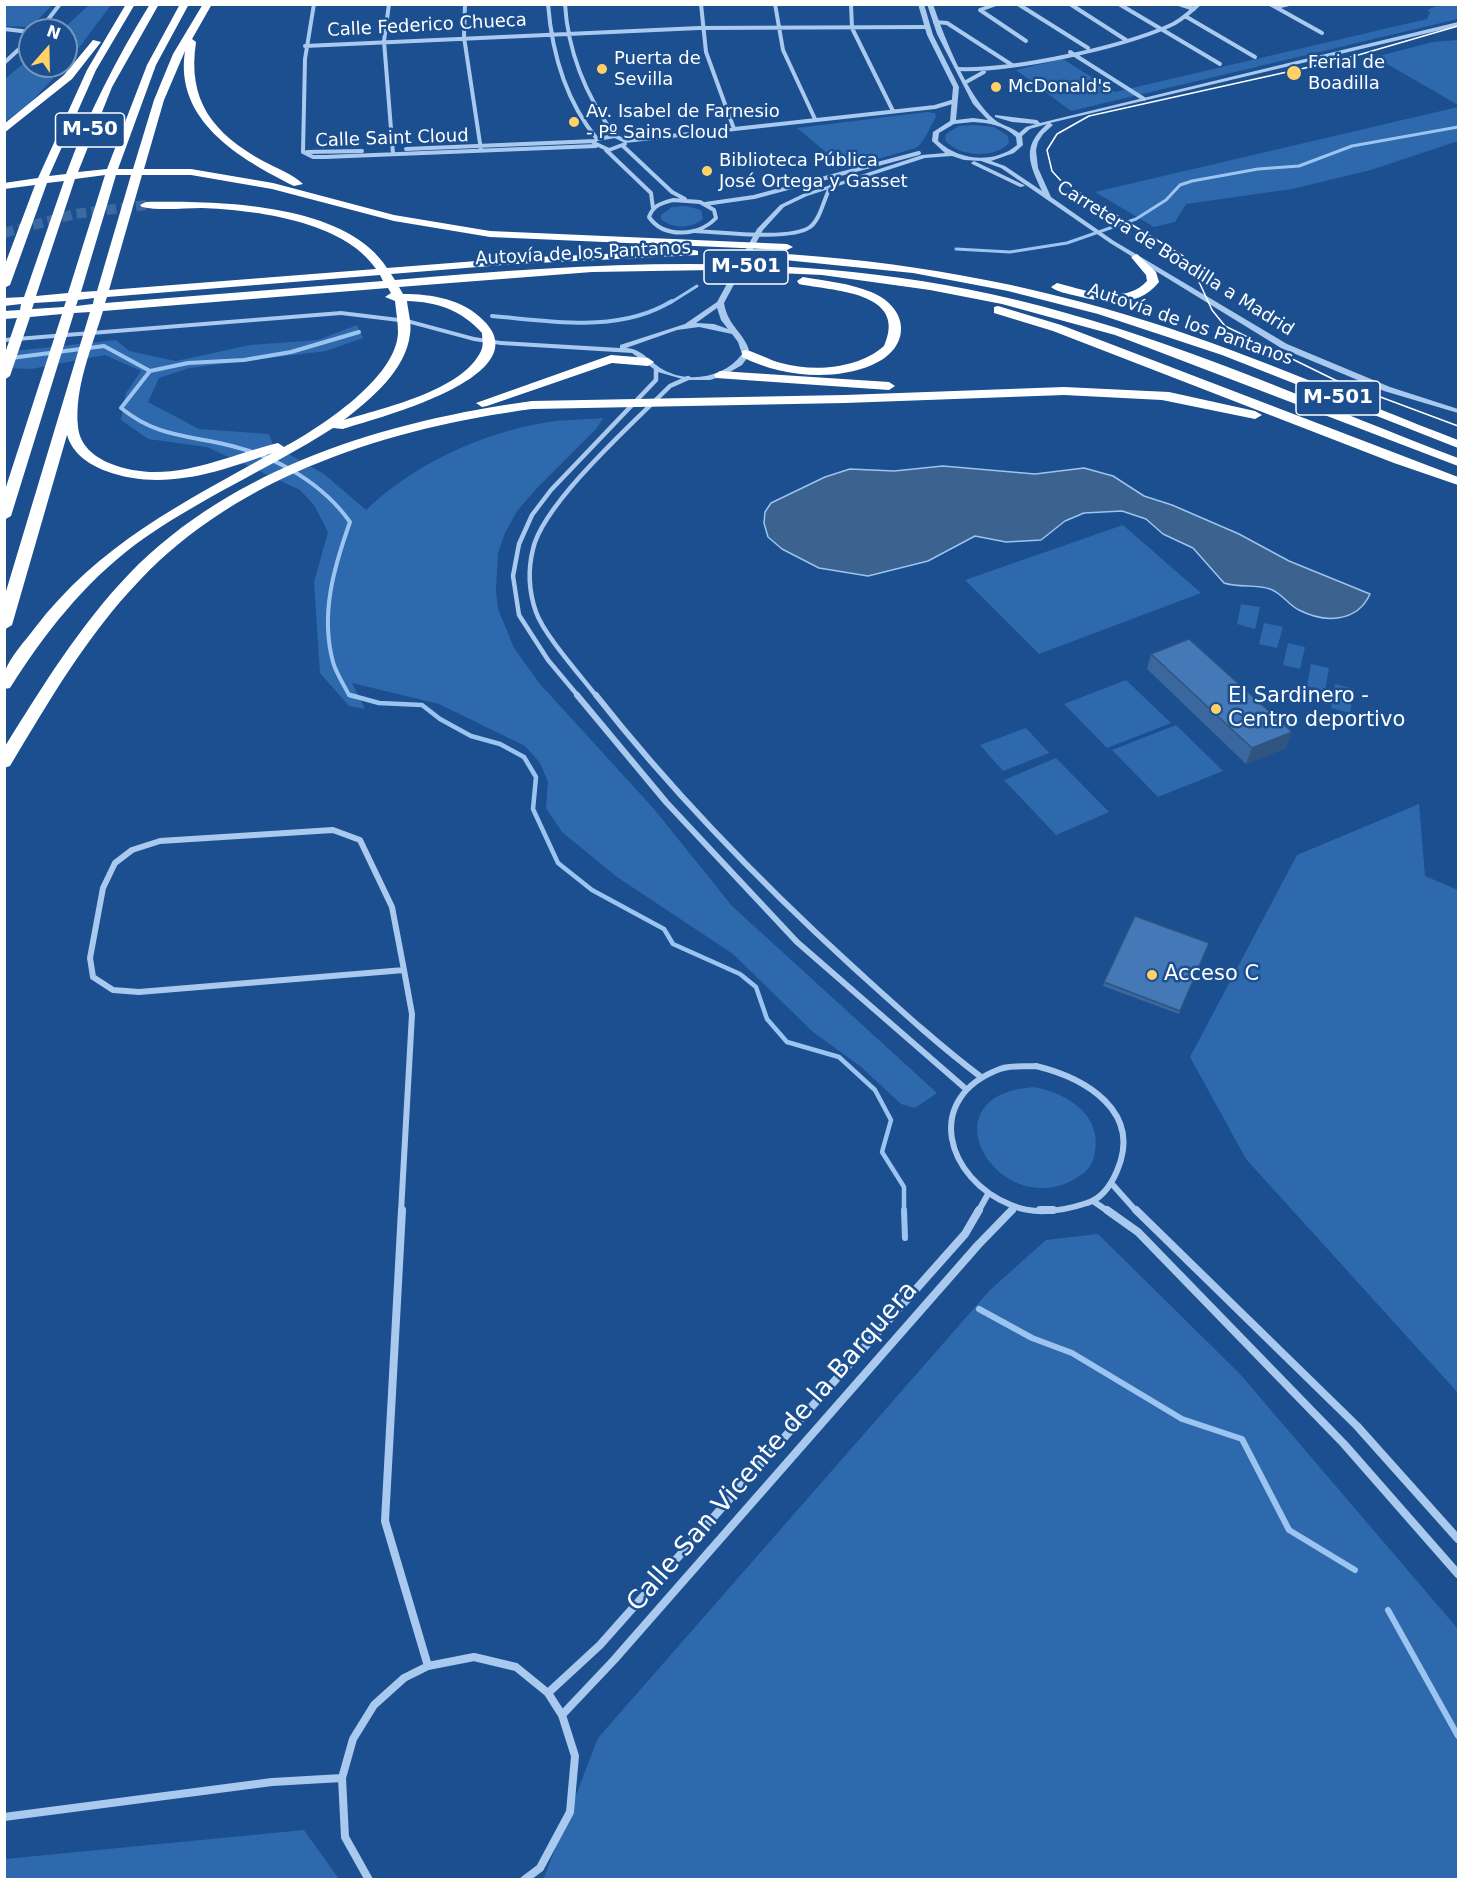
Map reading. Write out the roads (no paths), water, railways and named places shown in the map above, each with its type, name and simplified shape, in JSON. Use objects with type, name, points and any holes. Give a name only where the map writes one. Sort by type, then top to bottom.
[{"type":"highway","points":[[4,130],[68,77],[123,4]]},
{"type":"highway","points":[[4,285],[76,101],[99,54],[131,4]]},
{"type":"highway","name":"M-50","points":[[4,376],[101,100],[123,55],[155,4]]},
{"type":"highway","name":"M-50","points":[[4,516],[106,184],[137,100],[171,27],[185,4]]},
{"type":"highway","points":[[4,625],[159,100],[178,54],[208,4]]},
{"type":"highway","points":[[198,20],[187,54],[186,73],[190,94],[203,117],[234,148],[266,169],[310,190],[394,218]]},
{"type":"highway","points":[[4,186],[102,172],[190,172],[273,186],[394,218],[490,234],[763,245],[897,257],[1104,296],[1130,297],[1149,288],[1153,282],[1152,274],[1137,256]]},
{"type":"highway","points":[[4,684],[54,614],[81,582],[128,543],[202,497],[304,443],[338,420],[368,395],[391,367],[402,338],[404,321],[402,302],[388,274],[374,258],[345,237],[306,222],[270,212],[211,205],[146,205]]},
{"type":"highway","points":[[4,292],[632,245],[763,245]]},
{"type":"highway","name":"Autovía de los Pantanos","points":[[4,302],[585,256],[715,253],[839,260],[930,272],[1074,303],[1216,349],[1458,444]]},
{"type":"highway","name":"Autovía de los Pantanos","points":[[4,315],[591,268],[716,266],[850,274],[922,284],[1000,300],[1065,315],[1134,335],[1458,462]]},
{"type":"highway","points":[[4,326],[622,277],[719,277],[826,282],[930,296],[990,308],[1057,328],[1410,464]]},
{"type":"highway","points":[[746,354],[780,367],[817,371],[858,365],[885,352],[894,339],[896,326],[886,306],[864,294],[845,288],[801,281]]},
{"type":"highway","points":[[1030,281],[1160,318],[1224,341],[1306,375],[1396,421]]},
{"type":"highway","points":[[77,383],[72,430],[79,447],[94,461],[132,474],[155,476],[188,473],[227,463],[434,394],[461,380],[480,366],[489,349],[488,332],[467,310],[446,302],[419,297],[365,296]]},
{"type":"highway","points":[[4,762],[60,669],[96,620],[126,586],[160,552],[241,495],[314,460],[400,427],[566,376],[595,363],[611,359],[650,362]]},
{"type":"highway","points":[[720,375],[748,375],[844,385],[1100,387],[1169,396],[1269,418],[1458,481]]},
{"type":"highway","points":[[372,439],[481,412],[532,405],[1064,391],[1169,396]]},
{"type":"street","points":[[49,18],[60,4]]},
{"type":"street","points":[[305,46],[314,4]]},
{"type":"street","points":[[389,4],[384,41],[393,152]]},
{"type":"street","points":[[465,4],[464,38],[481,148]]},
{"type":"street","points":[[548,4],[550,33],[567,85],[583,121],[596,140],[596,146],[606,150],[651,194],[653,208]]},
{"type":"street","points":[[565,4],[567,33],[583,83],[604,123],[615,136],[625,141],[935,106],[955,101]]},
{"type":"street","points":[[701,4],[699,28],[712,76],[734,129]]},
{"type":"street","points":[[776,4],[775,27],[791,73],[815,119]]},
{"type":"street","points":[[851,4],[852,28],[893,111]]},
{"type":"street","points":[[921,4],[927,27],[953,79],[955,101],[953,122]]},
{"type":"street","points":[[930,4],[935,22],[976,105],[994,122]]},
{"type":"street","points":[[1018,4],[1088,48]]},
{"type":"street","points":[[1070,4],[1126,40]]},
{"type":"street","points":[[1119,4],[1220,64]]},
{"type":"street","points":[[1179,4],[1194,9]]},
{"type":"street","points":[[965,80],[990,70],[1126,40],[1161,29],[1185,16],[1199,4]]},
{"type":"street","points":[[1270,4],[1322,33]]},
{"type":"street","points":[[1276,8],[1289,4]]},
{"type":"street","points":[[995,5],[980,10],[1026,41]]},
{"type":"street","points":[[1185,16],[1256,57]]},
{"type":"street","points":[[935,22],[947,23],[1012,65]]},
{"type":"street","points":[[1019,136],[1028,128],[1058,119],[1458,24]]},
{"type":"street","name":"Calle Federico Chueca","points":[[305,46],[550,33],[699,28],[927,27]]},
{"type":"street","name":"Calle Saint Cloud","points":[[305,46],[302,104],[303,152],[393,152],[481,148],[596,140],[615,136]]},
{"type":"street","points":[[4,63],[18,50]]},
{"type":"street","points":[[1070,52],[1144,99]]},
{"type":"street","points":[[958,69],[990,70]]},
{"type":"street","points":[[965,80],[977,71]]},
{"type":"street","points":[[973,98],[1001,117],[1038,122]]},
{"type":"street","points":[[935,106],[955,110]]},
{"type":"street","points":[[1004,125],[1058,119]]},
{"type":"street","points":[[1049,200],[1033,163],[1031,150],[1040,132],[1058,119]]},
{"type":"street","points":[[892,166],[919,153],[935,141],[936,132],[953,122],[973,120],[1004,125],[1019,136],[1020,145],[1012,153],[1009,164],[1016,175]]},
{"type":"street","points":[[623,147],[625,141]]},
{"type":"street","points":[[935,141],[953,154]]},
{"type":"street","name":"Calle Saint Cloud","points":[[481,148],[596,146]]},
{"type":"street","points":[[606,150],[623,147]]},
{"type":"street","points":[[623,147],[672,192],[688,200],[705,204],[714,210],[716,218],[709,226],[695,231]]},
{"type":"street","points":[[705,204],[754,197],[919,153]]},
{"type":"street","points":[[688,325],[720,303],[760,229],[783,206],[831,186],[931,155],[953,154],[981,159],[1012,153]]},
{"type":"street","points":[[912,160],[946,159],[978,164],[1049,200]]},
{"type":"street","name":"Carretera de Boadilla a Madrid","points":[[981,159],[995,163],[1016,175],[1112,242],[1284,346],[1387,389],[1458,411]]},
{"type":"street","points":[[688,200],[665,202],[653,208],[650,212],[650,221],[660,228],[677,232],[784,234],[802,231],[812,224],[831,186]]},
{"type":"street","points":[[720,303],[721,316],[745,346],[746,354],[742,362],[720,375],[688,378],[670,386],[564,495],[547,518],[533,546],[529,578],[536,613],[564,655],[627,736],[700,816],[804,922],[940,1046],[981,1077]]},
{"type":"street","points":[[4,340],[341,312],[407,321],[450,333],[522,345],[634,351],[650,362],[688,378]]},
{"type":"street","points":[[601,348],[621,347],[650,340],[672,327],[688,325],[713,326],[733,333]]},
{"type":"street","points":[[650,340],[645,348],[656,380],[551,490],[532,515],[519,544],[513,576],[519,615],[548,660],[666,802],[797,942],[966,1089]]},
{"type":"street","points":[[405,970],[139,992],[113,990],[93,977],[90,958],[103,888],[115,863],[132,850],[160,841],[333,830],[360,840],[367,850],[392,907],[405,970],[412,1014],[385,1521],[428,1665]]},
{"type":"street","points":[[1036,1066],[1071,1075],[1086,1083],[1105,1100],[1121,1126],[1124,1153],[1112,1184],[1093,1201],[1073,1209],[1044,1212],[1015,1207],[988,1194],[961,1167],[950,1139],[953,1110],[966,1089],[981,1077],[1001,1069],[1036,1066]]},
{"type":"street","points":[[1112,1184],[1149,1226],[1357,1426],[1458,1539]]},
{"type":"street","name":"Calle San Vicente de la Barquera","points":[[548,1693],[600,1645],[965,1233],[988,1194]]},
{"type":"street","points":[[1093,1201],[1138,1232],[1344,1444],[1458,1574]]},
{"type":"street","name":"Calle San Vicente de la Barquera","points":[[562,1715],[621,1652],[978,1245],[1015,1207]]},
{"type":"street","points":[[369,1880],[345,1837],[342,1778],[353,1739],[374,1705],[404,1678],[428,1665],[474,1657],[516,1668],[548,1693],[562,1715],[575,1756],[570,1812],[540,1868],[524,1880]]},
{"type":"street","points":[[4,1817],[273,1782],[342,1778]]},
{"type":"waterway","points":[[956,249],[1010,252],[1067,243],[1136,219],[1166,200],[1180,185],[1192,181],[1258,169],[1299,166],[1352,146],[1458,127]]},
{"type":"waterway","points":[[670,303],[697,286]]},
{"type":"waterway","points":[[492,316],[561,322],[607,322],[651,311],[672,301]]},
{"type":"waterway","points":[[150,371],[188,363],[244,360],[291,352],[359,332]]},
{"type":"waterway","points":[[11,358],[104,346],[150,371]]},
{"type":"waterway","points":[[150,371],[121,408],[135,418],[161,430],[232,446],[266,457],[313,484],[339,508],[350,522],[334,573],[328,608],[328,626],[334,666],[349,695],[356,697]]},
{"type":"waterway","points":[[350,695],[379,703],[422,705],[440,719],[471,736],[500,744],[524,757],[536,777],[533,809],[558,863],[592,890],[664,929],[673,944],[740,974],[756,987],[767,1019],[787,1042],[839,1057],[875,1090],[891,1120],[882,1152],[904,1187],[904,1210]]},
{"type":"waterway","points":[[904,1210],[905,1238]]},
{"type":"waterway","points":[[979,1309],[1032,1338],[1072,1353],[1182,1419],[1242,1439],[1289,1530],[1355,1570]]},
{"type":"waterway","points":[[1388,1610],[1458,1736]]},
{"type":"tunnel","points":[[4,233],[75,214],[146,205]]},
{"type":"tram line","points":[[1458,26],[1341,60],[1089,116],[1057,134],[1047,150],[1052,171],[1062,182],[1183,256],[1195,273],[1212,310],[1225,326],[1335,380],[1458,426]]},
{"type":"place","name":"Puerta de Sevilla","points":[[602,69]]},
{"type":"place","name":"Ferial de Boadilla","points":[[1294,73]]},
{"type":"place","name":"McDonald's","points":[[996,87]]},
{"type":"place","name":"Av. Isabel de Farnesio - Pº Sains Cloud","points":[[574,122]]},
{"type":"place","name":"Biblioteca Pública José Ortega y Gasset","points":[[707,171]]},
{"type":"place","name":"El Sardinero - Centro deportivo","points":[[1216,709]]},
{"type":"place","name":"Acceso C","points":[[1152,975]]}]
